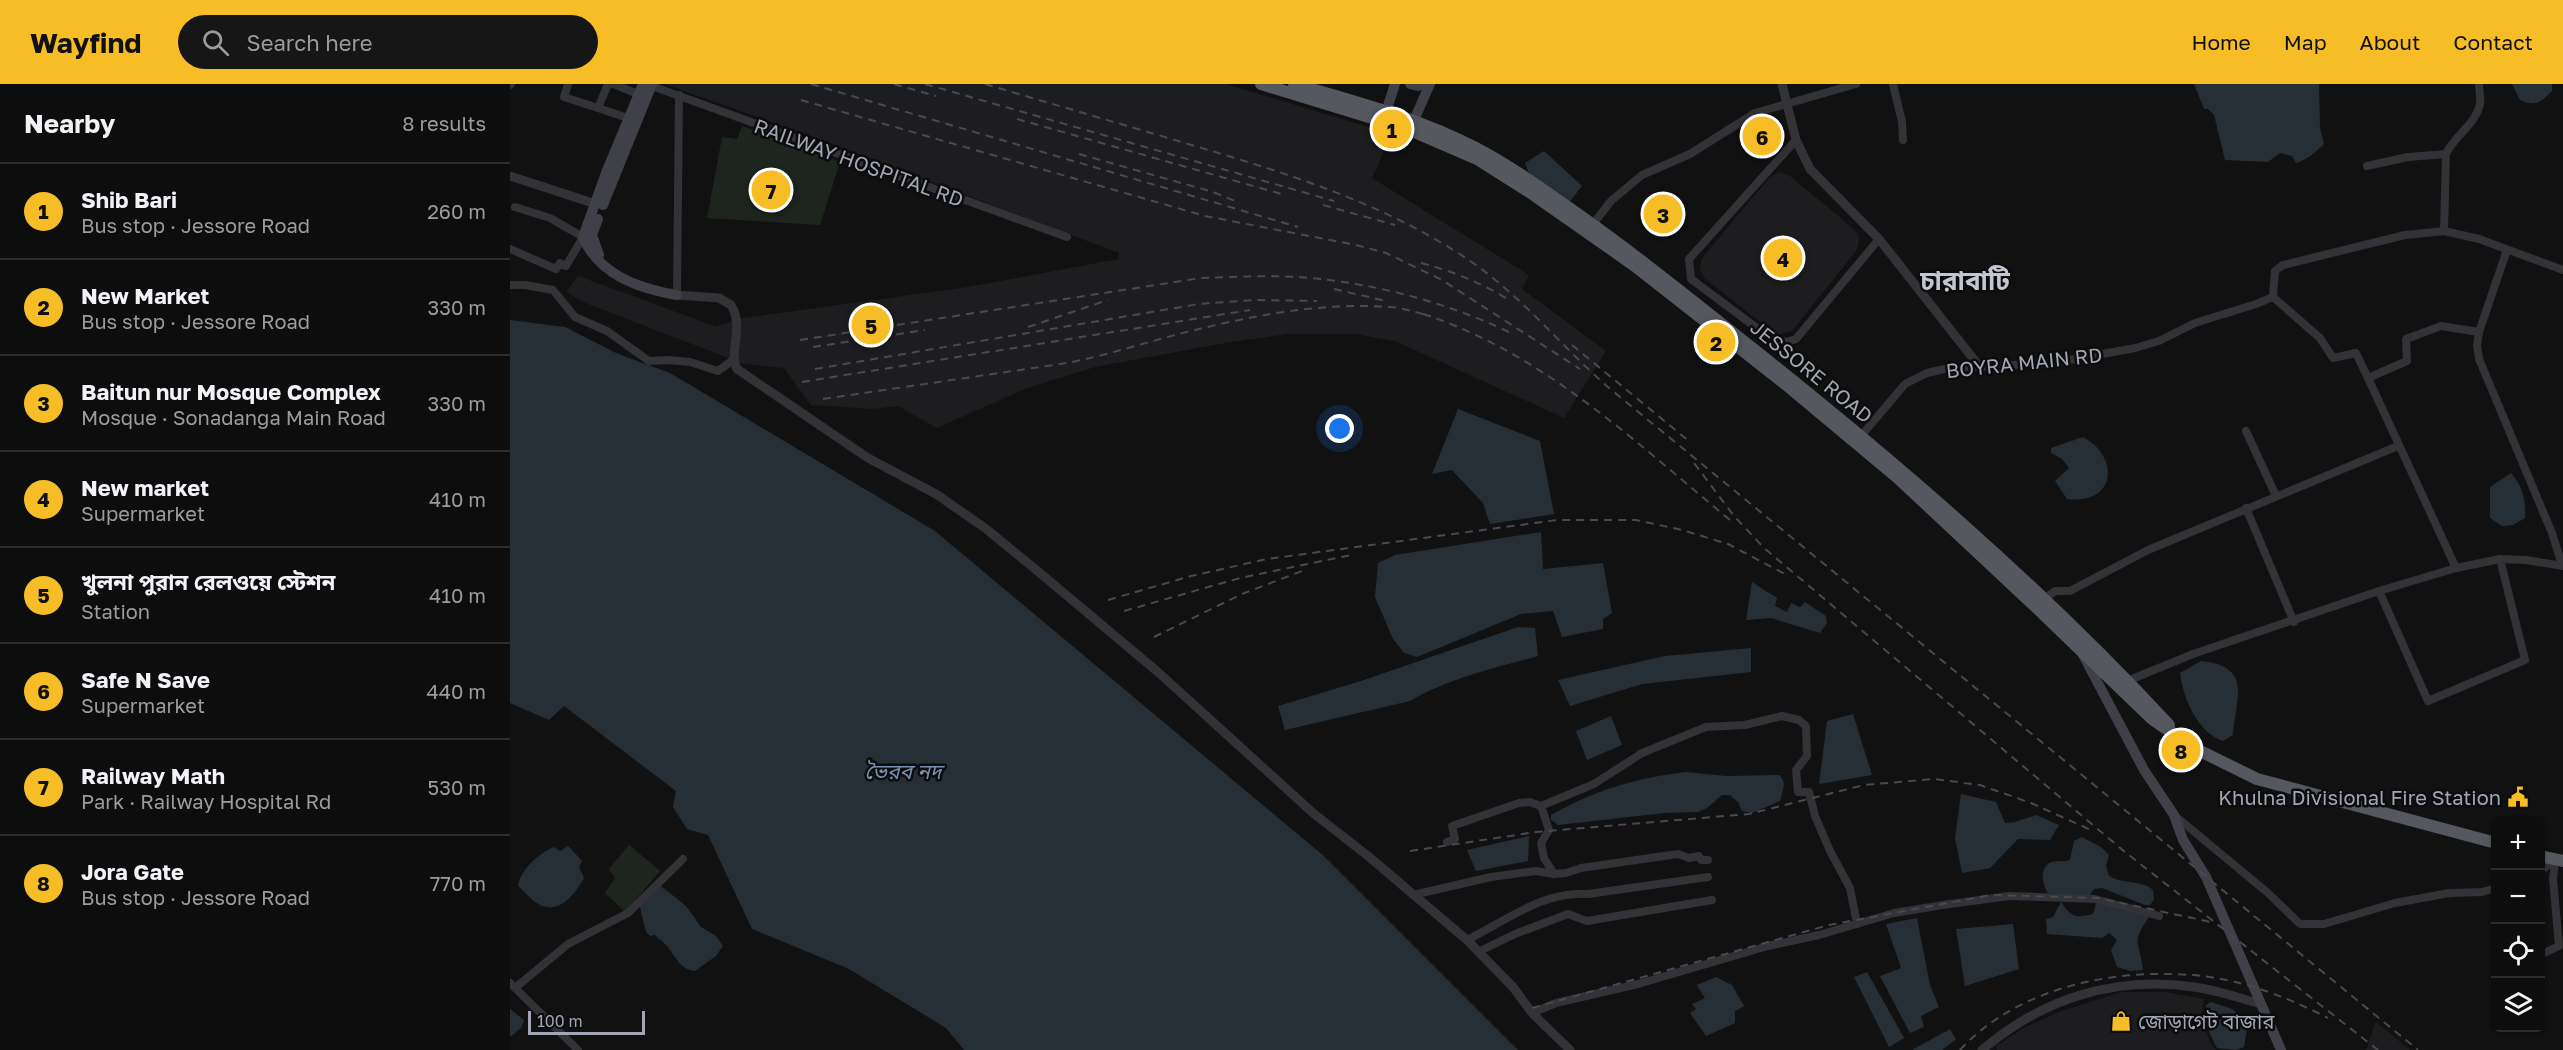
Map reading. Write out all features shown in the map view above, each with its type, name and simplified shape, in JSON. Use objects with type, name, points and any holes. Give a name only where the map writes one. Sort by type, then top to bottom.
[{"type":"highway","points":[[1262,84],[1384,116]]},
{"type":"highway","name":"JESSORE ROAD","points":[[1294,84],[1384,116],[1477,159],[1531,193],[1635,266],[1784,383],[1899,479],[2152,719],[2184,741],[2219,762],[2257,779],[2491,842]]},
{"type":"highway","name":"JESSORE ROAD","points":[[1384,116],[1414,120],[1479,150],[1593,224],[1679,290],[1906,473],[2069,621],[2184,741]]},
{"type":"main road","points":[[1384,116],[1395,84]]},
{"type":"main road","points":[[1410,84],[1418,86],[1425,84]]},
{"type":"main road","points":[[1414,120],[1430,84]]},
{"type":"main road","points":[[646,86],[628,118],[583,237],[595,258],[619,276],[654,291],[676,295]]},
{"type":"main road","points":[[646,86],[592,235],[594,247],[609,263],[676,295]]},
{"type":"main road","points":[[2069,621],[2080,649],[2144,770],[2174,815],[2183,840],[2206,877],[2281,1050]]},
{"type":"street","points":[[568,84],[564,96],[628,118]]},
{"type":"street","points":[[598,108],[608,84]]},
{"type":"street","name":"RAILWAY HOSPITAL RD","points":[[613,84],[646,86],[679,95],[1067,237]]},
{"type":"street","points":[[1782,84],[1796,140],[1810,169],[1879,239],[1979,366]]},
{"type":"street","points":[[1593,224],[1611,201],[1642,175],[1690,154],[1755,113],[1856,84]]},
{"type":"street","points":[[1893,84],[1902,123],[1903,140]]},
{"type":"street","points":[[2444,231],[2446,154],[2451,143],[2467,128],[2480,105],[2479,84]]},
{"type":"street","points":[[679,95],[676,295],[719,298],[731,305],[737,323],[734,360],[737,369],[868,458],[936,494],[985,528],[1159,673],[1313,813],[1467,940],[1513,987],[1532,1013],[1570,1050]]},
{"type":"street","points":[[1796,140],[1689,259],[1691,279],[1773,340],[1787,342],[1796,339],[1879,239]]},
{"type":"street","points":[[2367,166],[2408,157],[2446,154]]},
{"type":"street","points":[[510,176],[596,204]]},
{"type":"street","points":[[510,249],[556,269],[560,263],[566,266],[583,237],[550,218],[515,207]]},
{"type":"street","points":[[2456,568],[2356,354],[2333,358],[2320,338],[2273,297],[2275,271],[2283,265],[2405,235],[2444,231],[2479,238],[2563,270]]},
{"type":"street","points":[[2127,681],[2193,654],[2294,622],[2379,591],[2456,568],[2500,559],[2526,560],[2562,566],[2552,533],[2479,359],[2479,332],[2507,250]]},
{"type":"street","points":[[1679,290],[1691,279]]},
{"type":"street","points":[[510,285],[553,290],[575,317],[607,331],[649,361],[690,362],[718,371],[734,360]]},
{"type":"street","name":"BOYRA MAIN RD","points":[[1861,436],[1905,384],[1938,371],[1979,366],[2053,363],[2135,348],[2159,341],[2195,323],[2273,297]]},
{"type":"street","points":[[2368,378],[2407,361],[2406,339],[2441,326],[2479,332]]},
{"type":"street","points":[[2246,431],[2276,496]]},
{"type":"street","points":[[2044,599],[2055,591],[2070,591],[2148,550],[2398,446]]},
{"type":"street","points":[[2246,508],[2294,622]]},
{"type":"street","points":[[2379,591],[2428,701],[2525,660],[2500,559]]},
{"type":"street","points":[[1446,842],[1455,839],[1452,826],[1519,803],[1530,802],[1541,806],[1594,784],[1642,753],[1707,727],[1745,725],[1782,716],[1799,720],[1806,726],[1808,756],[1796,770],[1798,792],[1809,792],[1815,816],[1830,851],[1850,888],[1857,924]]},
{"type":"street","points":[[1541,806],[1549,830],[1540,843],[1544,858],[1554,874]]},
{"type":"street","points":[[2174,815],[2268,893],[2300,924],[2324,924],[2394,903],[2449,893],[2491,889]]},
{"type":"street","points":[[1413,895],[1491,877],[1536,871],[1554,874],[1678,855],[1689,858],[1698,856],[1701,860],[1708,860]]},
{"type":"street","points":[[578,1050],[513,985],[568,944],[628,913],[683,858]]},
{"type":"street","points":[[2544,870],[2559,860]]},
{"type":"street","points":[[2545,953],[2559,946],[2553,879],[2559,860]]},
{"type":"street","points":[[1467,940],[1522,909],[1552,898],[1576,892],[1588,894],[1708,877]]},
{"type":"street","points":[[1532,1013],[1556,1003],[1638,984],[1768,946],[1894,914],[2009,896],[2095,900],[2159,916]]},
{"type":"street","points":[[1478,952],[1515,934],[1568,914],[1587,921],[1712,900]]},
{"type":"street","points":[[1982,1050],[2001,1034],[2035,1012],[2070,998],[2114,986],[2155,984],[2194,987],[2261,1004]]},
{"type":"shaded area","points":[[664,84],[1226,84],[1392,134],[1372,178],[1529,275],[1522,289],[1606,351],[1564,418],[1395,341],[1355,334],[1288,334],[1095,367],[1027,388],[937,428],[898,406],[873,409],[811,405],[784,368],[744,364],[588,304],[566,292],[578,276],[717,327],[737,319],[968,287],[1118,259],[1119,253],[803,133]]},
{"type":"shaded area","points":[[742,126],[840,162],[820,225],[707,218],[722,137],[737,139]]},
{"type":"shaded area","points":[[1779,172],[1790,176],[1855,230],[1859,239],[1857,250],[1792,331],[1777,335],[1704,278],[1700,267],[1703,257],[1769,178]]},
{"type":"shaded area","points":[[629,845],[660,871],[625,912],[605,893],[615,878],[609,869]]},
{"type":"shaded area","name":"জোড়াগেট বাজার","points":[[2121,992],[2165,992],[2204,999],[2202,1014],[2205,1029],[2216,1050],[1997,1050],[1996,1046],[2024,1028],[2056,1013]]},
{"type":"shaded area","points":[[2376,1022],[2410,1050],[2366,1050]]},
{"type":"water","points":[[2194,84],[2319,84],[2320,128],[2324,144],[2307,158],[2296,163],[2292,156],[2280,153],[2268,162],[2225,160],[2214,115],[2208,109],[2204,109]]},
{"type":"water","points":[[2512,84],[2552,84],[2552,91],[2541,101],[2530,103],[2520,100]]},
{"type":"water","points":[[1544,151],[1582,186],[1567,205],[1533,183],[1525,163]]},
{"type":"water","name":"ভৈরব নদ","points":[[510,320],[565,327],[616,353],[670,373],[935,531],[1325,857],[1518,1050],[964,1050],[946,1028],[849,969],[752,929],[708,835],[687,829],[673,807],[676,791],[564,706],[549,720],[510,703]]},
{"type":"water","points":[[1458,409],[1540,441],[1554,514],[1490,524],[1483,503],[1452,470],[1432,474]]},
{"type":"water","points":[[2083,437],[2095,445],[2103,456],[2108,477],[2104,487],[2096,495],[2084,499],[2067,499],[2055,481],[2069,468],[2062,459],[2051,453],[2051,448]]},
{"type":"water","points":[[2511,473],[2523,494],[2525,518],[2513,525],[2502,526],[2490,518],[2490,487]]},
{"type":"water","points":[[1541,532],[1543,569],[1603,563],[1612,613],[1603,619],[1603,629],[1562,637],[1553,611],[1521,614],[1417,657],[1404,653],[1393,639],[1375,597],[1378,563],[1395,555]]},
{"type":"water","points":[[1752,582],[1777,598],[1775,606],[1787,612],[1791,603],[1800,607],[1805,602],[1826,616],[1827,623],[1820,633],[1771,618],[1746,620]]},
{"type":"water","points":[[1518,627],[1535,628],[1538,656],[1456,680],[1410,701],[1285,730],[1278,706],[1361,681]]},
{"type":"water","points":[[1751,648],[1751,672],[1642,684],[1570,706],[1558,680],[1665,656]]},
{"type":"water","points":[[2201,661],[2228,669],[2235,677],[2238,686],[2233,735],[2223,741],[2206,731],[2199,723],[2184,693],[2180,673]]},
{"type":"water","points":[[1853,714],[1872,775],[1819,784],[1827,721]]},
{"type":"water","points":[[1611,716],[1622,745],[1587,760],[1576,731]]},
{"type":"water","points":[[1686,772],[1726,776],[1779,775],[1784,787],[1780,801],[1752,813],[1742,811],[1738,802],[1730,795],[1722,795],[1707,808],[1698,812],[1664,813],[1558,825],[1551,820],[1551,815],[1567,806],[1616,786]]},
{"type":"water","points":[[1961,794],[1996,802],[2005,823],[2036,815],[2059,825],[2050,840],[2018,839],[1990,868],[1962,873],[1955,838]]},
{"type":"water","points":[[1529,836],[1528,861],[1476,871],[1467,850]]},
{"type":"water","points":[[2082,837],[2101,847],[2109,855],[2106,866],[2109,876],[2153,890],[2154,900],[2150,905],[2102,888],[2094,889],[2088,897],[2048,893],[2043,878],[2046,866],[2051,862],[2070,860],[2074,841]]},
{"type":"water","points":[[568,846],[582,861],[579,867],[584,878],[577,890],[561,905],[547,907],[540,905],[518,886],[520,880],[526,868],[542,854],[554,847],[560,851]]},
{"type":"water","points":[[661,886],[686,906],[701,927],[716,936],[723,946],[716,956],[695,971],[681,965],[663,942],[655,935],[650,936],[646,932],[639,903]]},
{"type":"water","points":[[2061,902],[2074,916],[2093,914],[2096,903],[2149,917],[2138,938],[2143,970],[2130,971],[2117,967],[2111,950],[2117,940],[2109,933],[2102,938],[2047,934],[2046,919],[2053,917]]},
{"type":"water","points":[[1917,918],[1930,985],[1939,1007],[1921,1016],[1924,1027],[1910,1033],[1880,976],[1901,968],[1886,924]]},
{"type":"water","points":[[2013,924],[2019,969],[1965,986],[1956,929]]},
{"type":"water","points":[[1867,972],[1904,1038],[1889,1047],[1854,977]]},
{"type":"water","points":[[1716,977],[1732,985],[1744,1006],[1735,1011],[1735,1023],[1706,1036],[1690,1013],[1696,1009],[1692,1004],[1705,998],[1697,985]]},
{"type":"water","points":[[2211,1002],[2232,1009],[2248,1022],[2244,1047],[2236,1050],[2217,1048],[2206,1017],[2206,1005]]},
{"type":"water","points":[[510,1009],[524,1020],[521,1028],[510,1037]]},
{"type":"water","points":[[1950,1029],[1956,1039],[1942,1050],[1912,1050]]},
{"type":"railway","points":[[811,84],[1298,227]]},
{"type":"railway","points":[[894,84],[936,96]]},
{"type":"railway","points":[[925,84],[1334,201]]},
{"type":"railway","points":[[985,84],[1223,154],[1336,192],[1408,224],[1443,243],[1476,265],[1528,309],[1609,388],[2418,1050]]},
{"type":"railway","points":[[801,100],[1205,216],[1356,245],[1386,253],[1442,280],[1580,369]]},
{"type":"railway","points":[[1017,119],[1285,195]]},
{"type":"railway","points":[[1079,154],[1213,192],[1240,203]]},
{"type":"railway","points":[[1323,205],[1395,225]]},
{"type":"railway","points":[[1421,263],[1465,278],[1506,298]]},
{"type":"railway","points":[[800,340],[1201,278],[1262,276],[1298,277],[1379,288],[1432,302],[1509,332]]},
{"type":"railway","points":[[1334,289],[1386,301]]},
{"type":"railway","points":[[1028,327],[1108,300]]},
{"type":"railway","points":[[815,369],[1199,304],[1255,300],[1317,301]]},
{"type":"railway","points":[[823,399],[1067,363],[1215,325],[1290,311],[1365,306],[1405,309],[1431,316]]},
{"type":"railway","points":[[802,382],[1250,310]]},
{"type":"railway","points":[[1423,314],[1467,331],[1548,375],[1622,430],[1730,520]]},
{"type":"railway","points":[[813,347],[925,330]]},
{"type":"railway","points":[[1572,345],[1690,442]]},
{"type":"railway","points":[[1694,463],[1734,516],[1764,548],[2125,852],[2378,1050]]},
{"type":"railway","points":[[1108,600],[1191,576],[1267,559],[1557,520],[1636,520],[1682,530],[1728,544],[1785,574]]},
{"type":"railway","points":[[1124,611],[1240,578],[1351,555]]},
{"type":"railway","points":[[1154,637],[1242,594],[1302,571]]},
{"type":"railway","points":[[1410,851],[1536,832],[1749,814],[1864,785],[1934,779],[1980,785],[2031,803],[2091,830]]},
{"type":"railway","points":[[1532,1008],[1829,925],[1991,895],[2098,898],[2211,922]]},
{"type":"railway","points":[[1960,1050],[1984,1028],[2011,1010],[2040,996],[2104,979],[2137,975],[2170,974],[2218,978],[2283,997],[2328,1018]]},
{"type":"place","name":"Shib Bari","points":[[1392,129]]},
{"type":"place","name":"Safe N Save","points":[[1762,136]]},
{"type":"place","name":"Railway Math","points":[[771,190]]},
{"type":"place","name":"Baitun nur Mosque Complex","points":[[1663,214]]},
{"type":"place","name":"New market","points":[[1783,258]]},
{"type":"place","name":"খুলনা পুরান রেলওয়ে স্টেশন","points":[[871,325]]},
{"type":"place","name":"New Market","points":[[1716,342]]},
{"type":"place","name":"Jora Gate","points":[[2181,750]]},
{"type":"place","name":"Khulna Divisional Fire Station","points":[[2518,797]]},
{"type":"place","name":"জোড়াগেট বাজার","points":[[2121,1021]]},
{"type":"district","name":"চারাবাটি","points":[[1965,280]]}]
